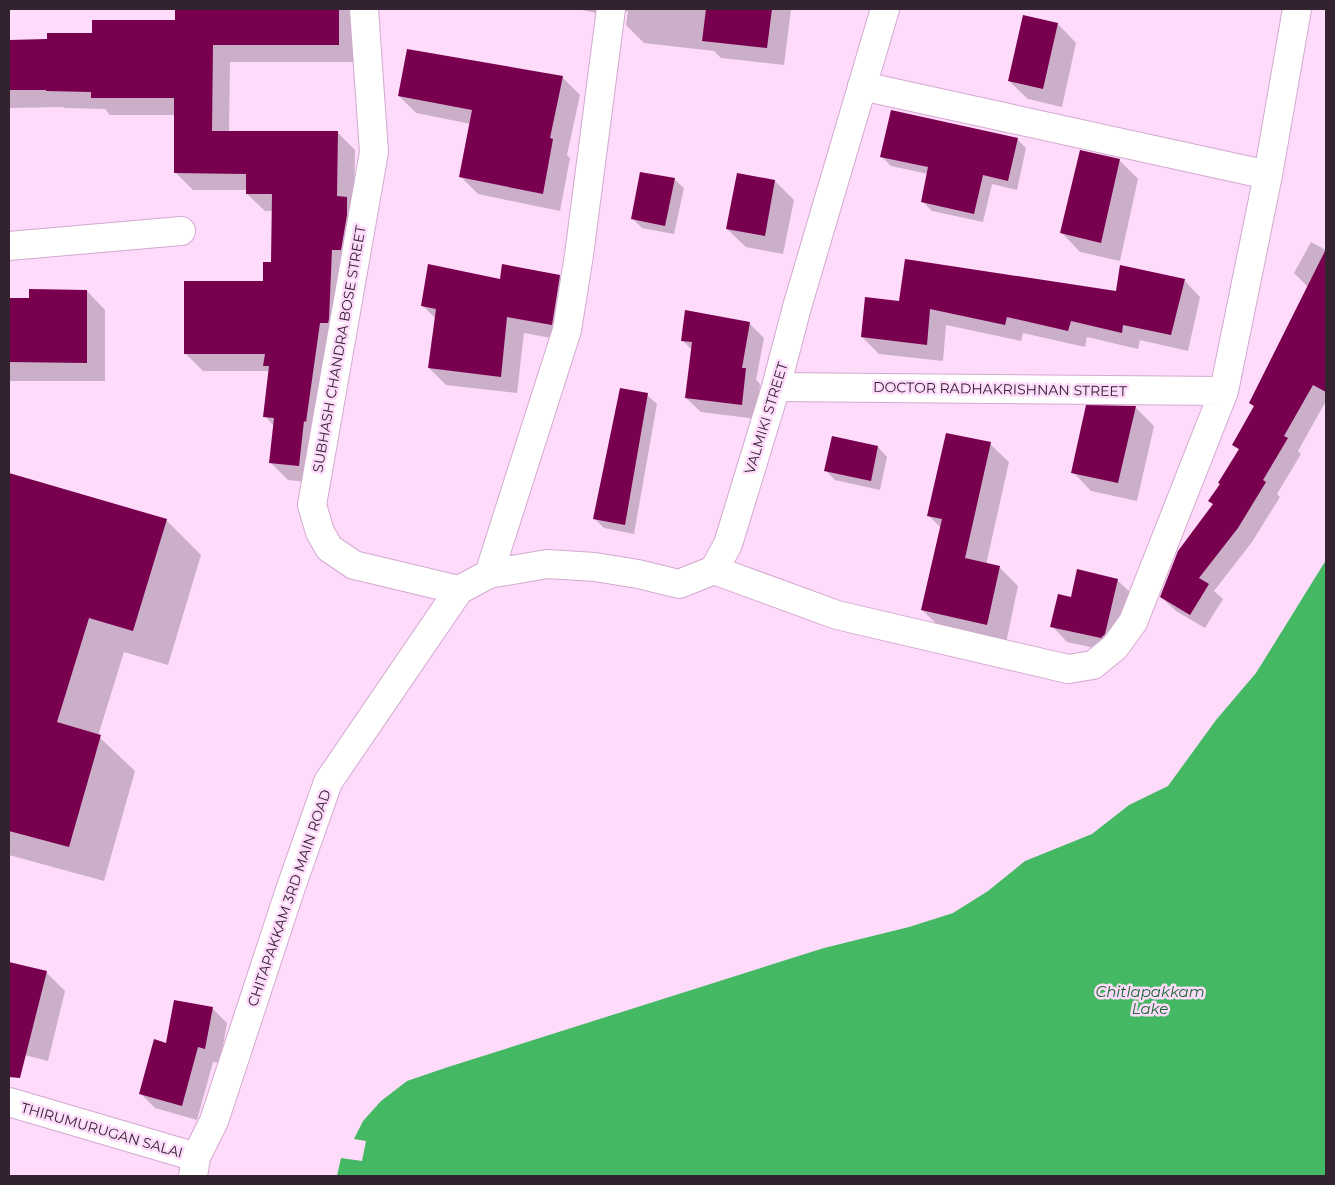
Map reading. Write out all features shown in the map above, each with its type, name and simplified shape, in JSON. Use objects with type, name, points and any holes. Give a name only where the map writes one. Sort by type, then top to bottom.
[{"type":"street","name":"SUBHASH CHANDRA BOSE STREET","points":[[364,9],[374,152],[312,505],[320,532],[329,548],[354,565],[459,590]]},
{"type":"street","points":[[489,574],[568,330],[612,9]]},
{"type":"street","name":"VALMIKI STREET","points":[[714,570],[728,544],[776,387],[797,307],[885,9]]},
{"type":"street","points":[[459,590],[489,574],[548,564],[638,574],[678,584],[714,570],[837,616],[1068,669],[1093,665],[1115,647],[1133,622],[1224,391],[1268,175],[1296,9]]},
{"type":"street","points":[[862,86],[1268,175]]},
{"type":"street","points":[[9,246],[181,231]]},
{"type":"street","name":"DOCTOR RADHAKRISHNAN STREET","points":[[776,387],[1224,391]]},
{"type":"street","name":"CHITAPAKKAM 3RD MAIN ROAD","points":[[194,1167],[214,1121],[328,782],[459,590]]},
{"type":"street","name":"THIRUMURUGAN SALAI","points":[[9,1102],[194,1167]]},
{"type":"water","name":"Chitlapakkam Lake","points":[[1326,560],[1326,1176],[337,1176],[341,1158],[362,1161],[366,1141],[354,1139],[363,1121],[381,1101],[407,1081],[824,948],[909,927],[953,913],[988,891],[1025,861],[1092,834],[1129,805],[1168,786],[1216,720],[1256,673]]},
{"type":"building","points":[[175,9],[339,9],[339,45],[213,45],[212,131],[338,131],[337,196],[347,197],[347,215],[341,250],[332,250],[329,319],[328,323],[320,323],[306,422],[304,421],[299,466],[269,463],[274,418],[263,417],[269,366],[263,366],[265,354],[184,354],[184,281],[263,281],[263,262],[271,262],[272,194],[246,194],[246,174],[174,173],[174,98],[91,98],[91,92],[9,90],[9,40],[47,39],[47,33],[92,33],[92,20],[175,20]]},
{"type":"building","points":[[706,9],[772,9],[767,48],[702,41]]},
{"type":"building","points":[[1023,15],[1058,23],[1043,89],[1008,81]]},
{"type":"building","points":[[407,49],[563,76],[550,138],[553,139],[543,194],[459,177],[472,110],[398,96]]},
{"type":"building","points":[[891,110],[1018,138],[1008,181],[983,175],[974,214],[921,202],[928,167],[880,157]]},
{"type":"building","points":[[1080,150],[1120,159],[1101,243],[1060,233]]},
{"type":"building","points":[[640,172],[675,178],[665,226],[631,219]]},
{"type":"building","points":[[737,173],[775,180],[765,236],[726,229]]},
{"type":"building","points":[[1326,249],[1326,392],[1313,385],[1284,436],[1288,438],[1263,480],[1266,482],[1238,528],[1199,578],[1209,584],[1190,615],[1160,597],[1178,551],[1213,504],[1208,501],[1220,484],[1218,483],[1239,449],[1232,445],[1254,406],[1249,403]]},
{"type":"building","points":[[905,259],[1116,291],[1120,265],[1185,279],[1171,335],[1123,325],[1122,333],[1071,321],[1068,331],[1007,317],[1005,325],[930,309],[927,345],[861,337],[865,297],[899,301]]},
{"type":"building","points":[[428,264],[500,279],[502,264],[560,275],[552,325],[507,317],[501,377],[428,368],[436,309],[421,306]]},
{"type":"building","points":[[29,289],[87,290],[87,363],[9,362],[9,298],[29,298]]},
{"type":"building","points":[[685,310],[750,322],[742,368],[746,368],[742,405],[685,398],[692,342],[681,341]]},
{"type":"building","points":[[620,388],[648,393],[625,525],[593,519]]},
{"type":"building","points":[[1086,405],[1136,406],[1118,483],[1071,473]]},
{"type":"building","points":[[946,433],[991,442],[965,558],[1000,566],[987,625],[921,610],[942,519],[927,516]]},
{"type":"building","points":[[832,436],[878,446],[871,481],[824,471]]},
{"type":"building","points":[[9,473],[167,519],[133,631],[89,618],[57,722],[101,735],[69,847],[9,831]]},
{"type":"building","points":[[1077,569],[1118,579],[1105,634],[1101,638],[1050,627],[1058,594],[1071,597]]},
{"type":"building","points":[[9,962],[47,971],[20,1078],[9,1077]]},
{"type":"building","points":[[174,1000],[213,1007],[205,1049],[198,1047],[182,1106],[139,1094],[154,1039],[166,1043]]}]
